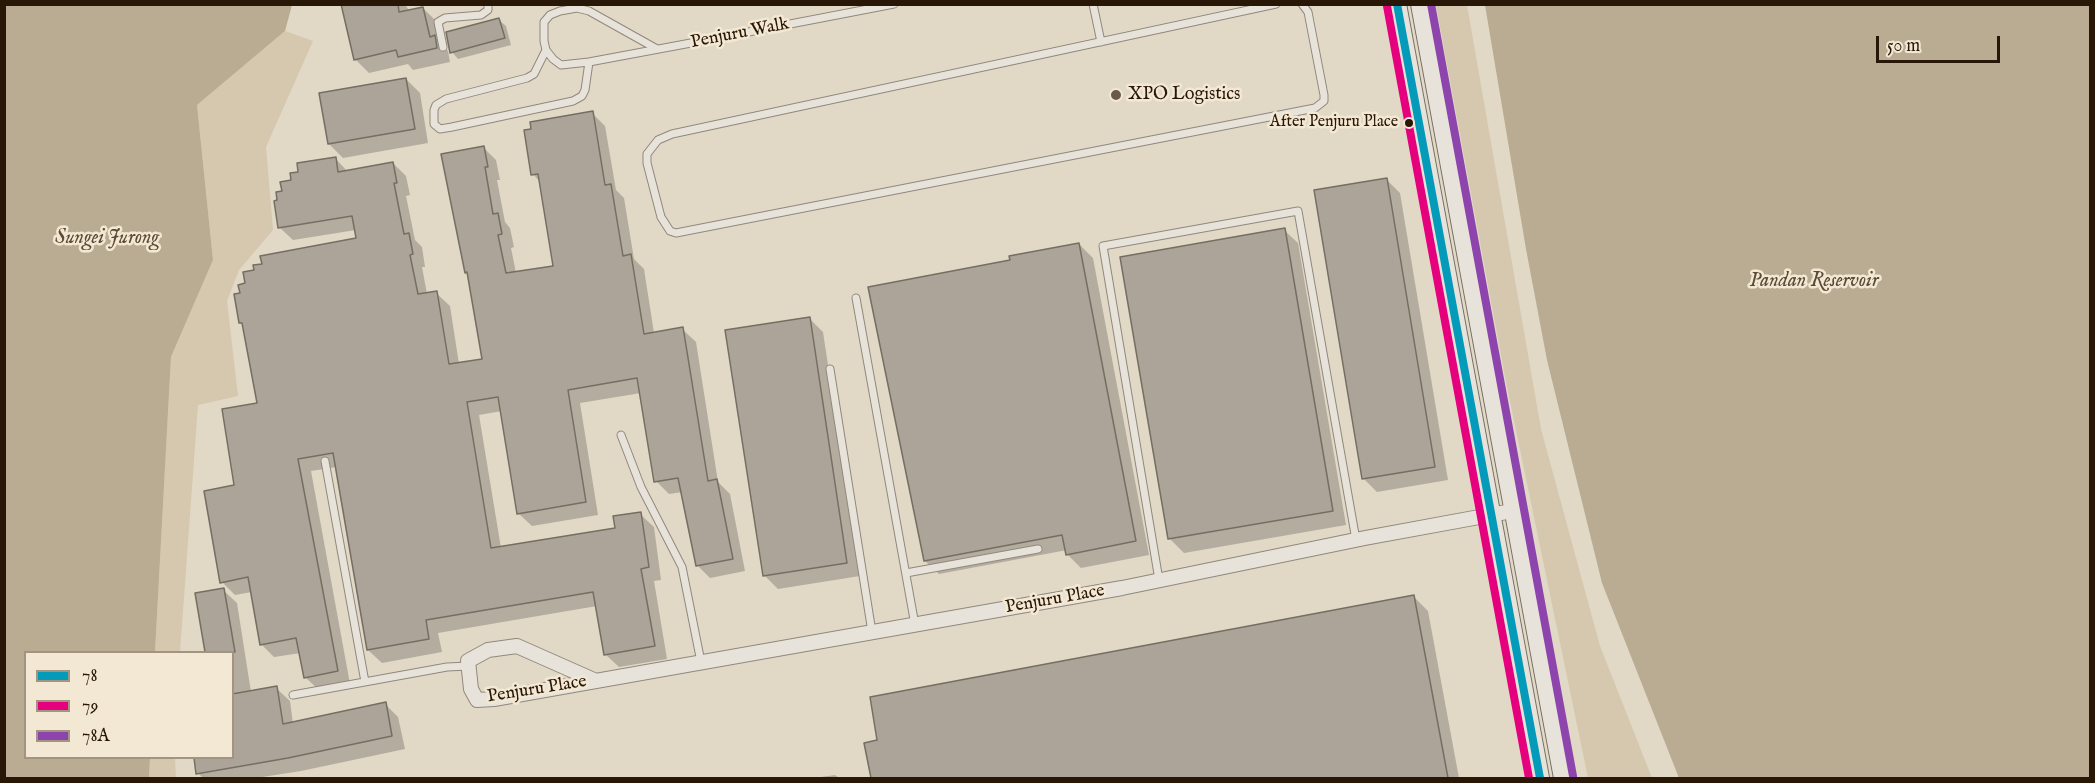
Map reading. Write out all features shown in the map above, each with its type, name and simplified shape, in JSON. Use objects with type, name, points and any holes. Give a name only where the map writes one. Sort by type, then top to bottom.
[{"type":"main road","points":[[1397,4],[1540,778]]},
{"type":"main road","points":[[1420,4],[1563,778]]},
{"type":"street","name":"Penjuru Place","points":[[596,681],[518,646],[488,650],[468,661],[471,689],[477,700],[494,699],[915,625],[1159,580],[1512,511]]},
{"type":"lane","points":[[443,47],[438,22],[445,18],[481,15],[488,10],[488,4]]},
{"type":"lane","name":"Penjuru Walk","points":[[546,50],[561,65],[590,62],[894,4]]},
{"type":"lane","points":[[1093,4],[1101,42]]},
{"type":"lane","points":[[1276,4],[672,134],[658,140],[647,154],[661,217],[670,231],[676,232],[1315,108],[1324,101],[1324,95],[1308,12],[1302,4]]},
{"type":"lane","points":[[590,62],[585,90],[582,96],[573,101],[452,128],[440,129],[434,124],[436,105],[446,99],[527,78],[534,74],[546,50],[544,22],[550,15],[588,8],[657,49]]},
{"type":"lane","points":[[1159,580],[1103,246],[1298,211],[1356,540]]},
{"type":"lane","points":[[856,298],[915,625]]},
{"type":"lane","points":[[830,369],[872,632]]},
{"type":"lane","points":[[621,435],[641,487],[682,567],[701,662]]},
{"type":"lane","points":[[325,461],[365,682]]},
{"type":"lane","points":[[906,573],[1038,549]]},
{"type":"lane","points":[[293,694],[447,667],[469,666]]},
{"type":"shaded area","points":[[1436,5],[1467,5],[1541,429],[1600,646],[1652,778],[1588,778],[1506,382]]},
{"type":"shaded area","points":[[285,31],[313,41],[266,147],[273,230],[239,270],[227,301],[238,396],[198,405],[180,651],[155,651],[171,357],[213,260],[197,105]]},
{"type":"shaded area","points":[[150,759],[175,759],[176,778],[149,778]]},
{"type":"water","name":"Sungei Jurong","points":[[5,4],[292,5],[285,31],[197,105],[213,260],[171,357],[155,651],[24,651],[24,759],[150,759],[149,778],[5,778]]},
{"type":"water","name":"Pandan Reservoir","points":[[1485,5],[2090,5],[2090,778],[1679,778],[1602,583],[1547,360]]},
{"type":"building","points":[[341,4],[398,4],[399,12],[423,7],[430,37],[435,35],[437,48],[398,57],[396,50],[354,60]]},
{"type":"building","points":[[499,18],[505,38],[450,53],[446,32]]},
{"type":"building","points":[[406,78],[415,129],[328,144],[319,93]]},
{"type":"building","points":[[593,111],[605,185],[611,184],[623,256],[631,254],[644,334],[683,327],[708,481],[717,479],[733,559],[696,566],[678,478],[654,482],[637,378],[568,390],[586,502],[517,514],[498,397],[467,402],[491,548],[615,528],[613,516],[641,512],[649,567],[641,569],[655,646],[604,655],[593,592],[426,620],[429,639],[367,650],[333,453],[298,459],[338,671],[304,678],[296,638],[260,645],[248,577],[220,583],[204,491],[234,485],[222,409],[257,403],[242,323],[239,323],[234,294],[240,293],[238,285],[245,283],[243,272],[254,270],[253,265],[262,264],[260,256],[356,238],[352,216],[278,228],[274,201],[277,200],[276,192],[282,191],[280,182],[291,180],[290,173],[298,172],[297,163],[336,157],[338,172],[393,162],[397,183],[394,183],[404,234],[409,233],[413,254],[410,255],[418,294],[437,291],[449,364],[482,359],[467,272],[465,273],[441,154],[484,146],[493,214],[498,213],[502,234],[498,235],[506,273],[553,266],[538,174],[531,175],[524,130],[531,129],[530,122]]},
{"type":"building","points":[[1387,178],[1435,467],[1362,479],[1314,190]]},
{"type":"building","points":[[1285,228],[1333,511],[1168,539],[1120,257]]},
{"type":"building","points":[[1079,243],[1136,541],[1066,555],[1062,535],[924,561],[868,287],[1010,260],[1009,256]]},
{"type":"building","points":[[810,317],[847,563],[763,576],[725,330]]},
{"type":"building","points":[[224,588],[235,652],[205,651],[195,593]]},
{"type":"building","points":[[1414,595],[1448,778],[871,778],[864,743],[877,740],[870,697]]},
{"type":"building","points":[[277,686],[283,724],[386,702],[392,736],[288,758],[196,774],[194,759],[234,759],[234,694]]},
{"type":"transit line","name":"78","points":[[1397,4],[1540,778]]},
{"type":"transit line","name":"78A","points":[[1431,4],[1573,776]]},
{"type":"transit line","name":"79","points":[[1387,6],[1529,778]]},
{"type":"place","name":"XPO Logistics","points":[[1116,95]]},
{"type":"place","name":"After Penjuru Place","points":[[1409,123]]}]
